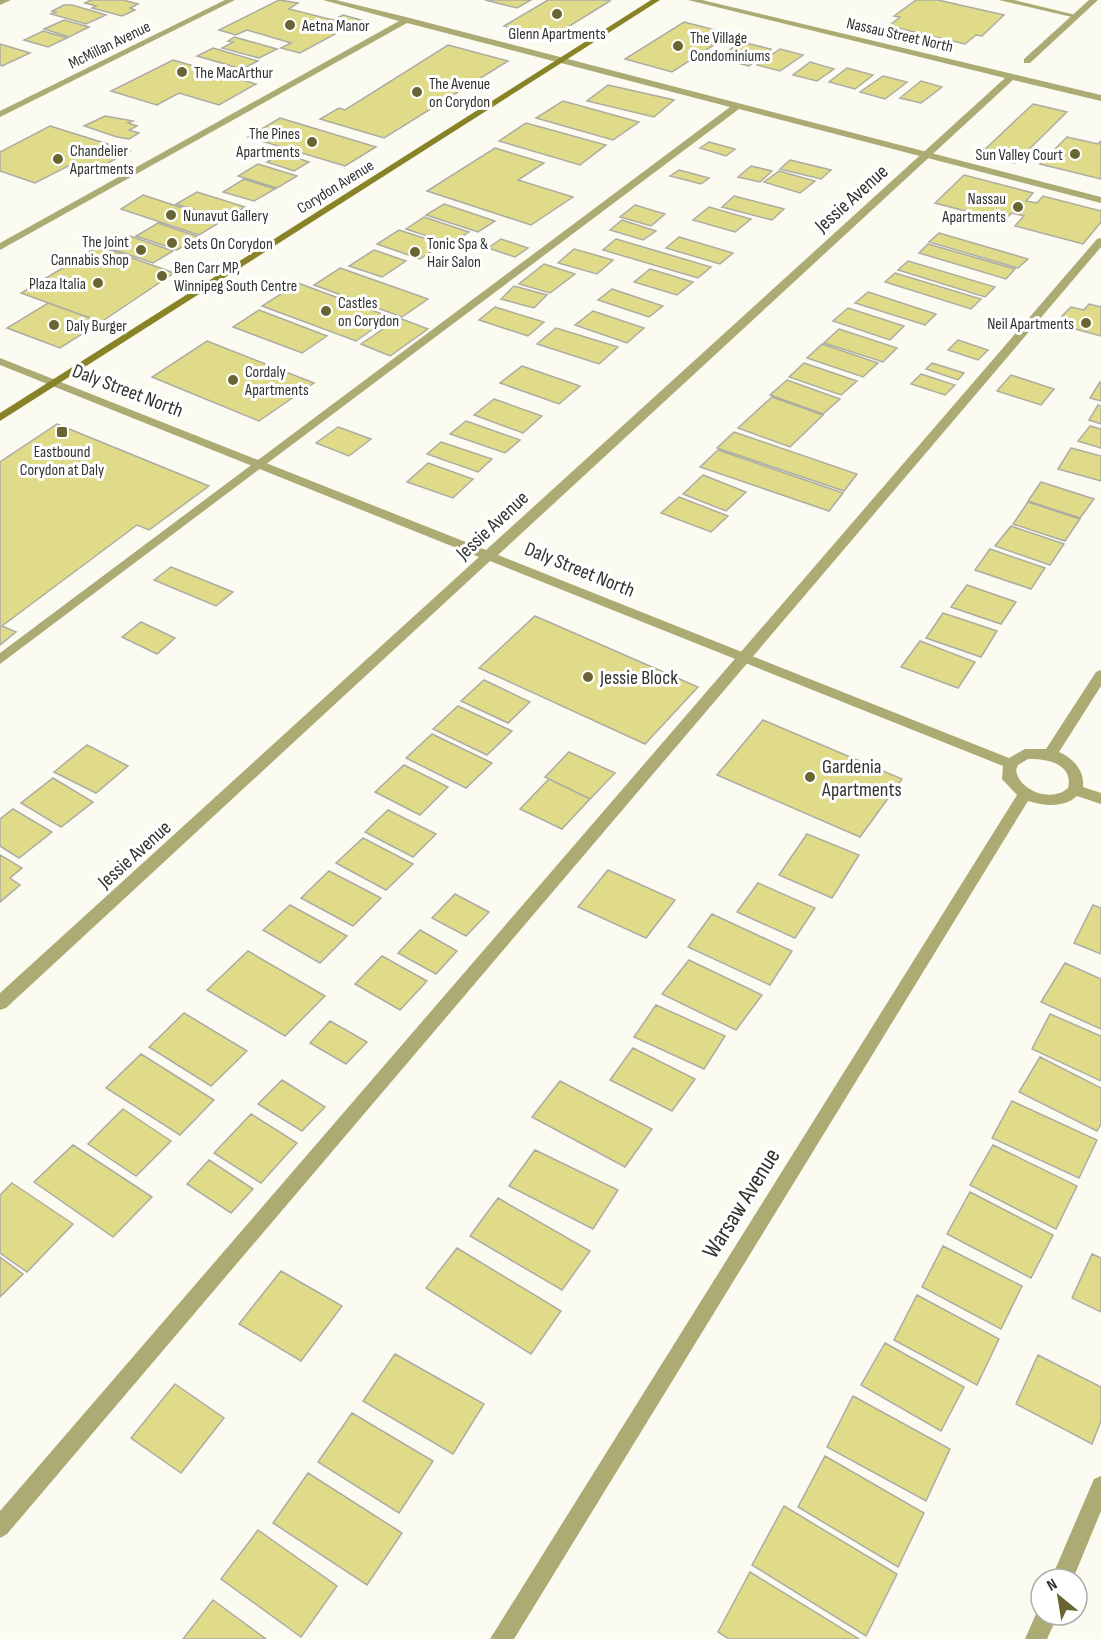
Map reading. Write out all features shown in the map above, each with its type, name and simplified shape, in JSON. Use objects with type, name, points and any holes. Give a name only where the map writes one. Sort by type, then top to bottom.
[{"type":"main road","name":"Corydon Avenue","points":[[0,418],[656,0]]},
{"type":"street","points":[[0,3],[7,0]]},
{"type":"street","name":"McMillan Avenue","points":[[0,114],[231,0]]},
{"type":"street","points":[[327,0],[1101,200]]},
{"type":"street","name":"Nassau Street North","points":[[692,0],[1101,98]]},
{"type":"street","points":[[1003,0],[1076,16]]},
{"type":"street","points":[[1027,61],[1094,0]]},
{"type":"street","points":[[0,247],[407,20]]},
{"type":"street","name":"Jessie Avenue","points":[[0,1002],[1011,77]]},
{"type":"street","points":[[0,660],[736,107]]},
{"type":"street","points":[[0,1527],[1101,242]]},
{"type":"street","name":"Daly Street North","points":[[0,361],[1011,764]]},
{"type":"street","points":[[1050,755],[1101,675]]},
{"type":"street","points":[[1025,754],[1050,755],[1059,758],[1075,772],[1077,779],[1075,790],[1064,798],[1054,801],[1025,794],[1010,779],[1011,764],[1025,754]]},
{"type":"street","points":[[1075,790],[1101,799]]},
{"type":"street","name":"Warsaw Avenue","points":[[501,1639],[1025,794]]},
{"type":"street","points":[[1067,1567],[1101,1486]]},
{"type":"building","points":[[91,0],[123,0],[138,4],[130,8],[135,10],[122,16],[92,8],[96,6],[85,3]]},
{"type":"building","name":"Aetna Manor","points":[[279,0],[298,3],[289,9],[333,20],[343,15],[361,20],[300,53],[281,48],[291,43],[247,30],[236,35],[219,30]]},
{"type":"building","points":[[485,0],[531,0],[517,8]]},
{"type":"building","name":"Glenn Apartments","points":[[548,0],[610,1],[550,38],[504,26]]},
{"type":"building","points":[[916,0],[938,0],[1004,15],[982,36],[976,35],[965,44],[889,26],[900,17],[894,16]]},
{"type":"building","points":[[64,5],[72,5],[106,15],[86,24],[51,14],[56,12],[52,11]]},
{"type":"building","points":[[64,20],[89,27],[69,37],[44,29]]},
{"type":"building","name":"The Village Condominiums","points":[[684,22],[731,34],[672,72],[625,59]]},
{"type":"building","points":[[43,31],[67,38],[48,47],[24,40]]},
{"type":"building","points":[[234,37],[277,49],[259,58],[222,48],[233,42],[228,41]]},
{"type":"building","points":[[741,42],[771,49],[749,66],[718,58]]},
{"type":"building","points":[[0,44],[30,53],[2,66],[0,65]]},
{"type":"building","name":"The Avenue on Corydon","points":[[448,45],[508,61],[384,138],[320,119],[339,108],[345,110]]},
{"type":"building","points":[[213,48],[258,61],[242,69],[197,56]]},
{"type":"building","points":[[780,49],[803,55],[780,71],[757,65]]},
{"type":"building","name":"The MacArthur","points":[[173,60],[256,84],[219,105],[179,93],[157,105],[111,91]]},
{"type":"building","points":[[810,62],[834,69],[817,81],[793,75]]},
{"type":"building","points":[[847,68],[873,75],[855,89],[829,82]]},
{"type":"building","points":[[883,76],[907,82],[885,99],[860,92]]},
{"type":"building","points":[[921,81],[942,87],[921,103],[900,98]]},
{"type":"building","points":[[608,85],[674,100],[654,117],[587,101]]},
{"type":"building","points":[[563,101],[639,122],[613,140],[536,118]]},
{"type":"building","points":[[1033,104],[1067,112],[1015,163],[980,154]]},
{"type":"building","points":[[105,116],[133,121],[128,123],[137,126],[129,130],[139,133],[129,139],[84,126]]},
{"type":"building","name":"The Pines Apartments","points":[[280,118],[376,147],[345,166],[248,137]]},
{"type":"building","points":[[526,123],[606,145],[580,165],[499,141]]},
{"type":"building","name":"Chandelier Apartments","points":[[50,126],[130,151],[90,173],[68,166],[35,183],[0,171],[0,152]]},
{"type":"building","name":"Sun Valley Court","points":[[1067,137],[1098,144],[1101,141],[1101,179],[1040,164]]},
{"type":"building","points":[[709,142],[735,149],[726,156],[700,148]]},
{"type":"building","points":[[495,148],[544,163],[518,180],[573,197],[531,225],[427,191]]},
{"type":"building","points":[[282,153],[309,162],[294,171],[267,162]]},
{"type":"building","points":[[790,160],[831,170],[821,179],[780,169]]},
{"type":"building","points":[[258,164],[297,176],[277,188],[238,176]]},
{"type":"building","points":[[751,166],[772,171],[760,182],[738,177]]},
{"type":"building","points":[[679,170],[709,178],[701,184],[670,176]]},
{"type":"building","points":[[779,171],[815,181],[800,193],[764,182]]},
{"type":"building","name":"Nassau Apartments","points":[[964,175],[1033,193],[1026,201],[1037,203],[1043,196],[1101,211],[1101,222],[1083,244],[1015,226],[1024,216],[1012,213],[1003,221],[935,203]]},
{"type":"building","points":[[244,179],[275,189],[254,201],[223,192]]},
{"type":"building","points":[[197,192],[245,207],[225,220],[176,204]]},
{"type":"building","name":"Nunavut Gallery","points":[[143,195],[222,221],[199,235],[121,209]]},
{"type":"building","points":[[734,196],[784,209],[772,220],[722,207]]},
{"type":"building","points":[[444,204],[495,221],[478,232],[426,215]]},
{"type":"building","points":[[635,205],[665,214],[651,226],[620,217]]},
{"type":"building","points":[[709,207],[751,219],[735,232],[693,220]]},
{"type":"building","points":[[424,217],[469,232],[451,244],[406,229]]},
{"type":"building","points":[[622,220],[656,231],[643,240],[610,230]]},
{"type":"building","name":"Sets On Corydon","points":[[158,223],[199,237],[177,250],[136,236]]},
{"type":"building","name":"Tonic Spa & Hair Salon","points":[[399,230],[442,244],[420,259],[377,244]]},
{"type":"building","points":[[939,233],[1028,259],[1018,268],[929,242]]},
{"type":"building","name":"The Joint Cannabis Shop","points":[[130,236],[173,251],[153,263],[109,248]]},
{"type":"building","points":[[679,237],[733,253],[720,264],[666,248]]},
{"type":"building","points":[[501,239],[528,248],[515,257],[488,248]]},
{"type":"building","points":[[616,239],[711,267],[698,278],[603,250]]},
{"type":"building","points":[[928,244],[1015,269],[1006,279],[919,253]]},
{"type":"building","name":"Plaza Italia","points":[[99,246],[174,273],[101,322],[21,293]]},
{"type":"building","points":[[574,249],[613,260],[597,274],[558,263]]},
{"type":"building","points":[[374,250],[406,261],[382,277],[349,266]]},
{"type":"building","points":[[908,261],[995,287],[985,297],[898,270]]},
{"type":"building","points":[[544,264],[575,274],[550,293],[519,284]]},
{"type":"building","points":[[340,268],[428,299],[402,317],[314,285]]},
{"type":"building","points":[[650,269],[693,282],[677,295],[634,282]]},
{"type":"building","points":[[895,273],[981,299],[971,309],[885,282]]},
{"type":"building","name":"Castles on Corydon","points":[[298,283],[390,317],[356,341],[262,306]]},
{"type":"building","points":[[514,286],[547,295],[534,308],[501,299]]},
{"type":"building","points":[[612,289],[663,306],[649,317],[598,300]]},
{"type":"building","points":[[868,292],[936,314],[925,325],[855,303]]},
{"type":"building","name":"Daly Burger","points":[[48,303],[101,322],[60,348],[7,328]]},
{"type":"building","name":"Neil Apartments","points":[[1089,304],[1101,307],[1101,336],[1068,327],[1074,320],[1062,316],[1071,307],[1084,310]]},
{"type":"building","points":[[495,307],[544,322],[528,336],[479,320]]},
{"type":"building","points":[[848,308],[904,326],[890,340],[833,321]]},
{"type":"building","points":[[259,310],[327,336],[302,353],[233,327]]},
{"type":"building","points":[[593,311],[644,328],[627,343],[575,325]]},
{"type":"building","points":[[399,318],[428,329],[390,356],[361,344]]},
{"type":"building","points":[[556,328],[618,347],[599,364],[537,344]]},
{"type":"building","points":[[839,329],[897,348],[883,362],[824,343]]},
{"type":"building","points":[[958,340],[988,350],[978,360],[948,350]]},
{"type":"building","name":"Cordaly Apartments","points":[[207,341],[314,383],[259,421],[152,377]]},
{"type":"building","points":[[822,344],[878,363],[863,377],[807,358]]},
{"type":"building","points":[[804,363],[857,381],[841,395],[789,377]]},
{"type":"building","points":[[932,363],[964,373],[958,380],[926,369]]},
{"type":"building","points":[[522,366],[580,386],[559,404],[500,383]]},
{"type":"building","points":[[921,374],[955,385],[945,395],[911,384]]},
{"type":"building","points":[[1011,375],[1054,389],[1041,405],[997,391]]},
{"type":"building","points":[[787,380],[840,399],[823,414],[770,395]]},
{"type":"building","points":[[1101,382],[1101,401],[1090,398]]},
{"type":"building","points":[[772,397],[823,415],[790,447],[738,428]]},
{"type":"building","points":[[494,399],[542,416],[523,433],[474,415]]},
{"type":"building","points":[[1098,405],[1101,406],[1101,424],[1089,420]]},
{"type":"building","points":[[466,421],[520,440],[505,453],[450,434]]},
{"type":"building","points":[[57,424],[209,486],[149,530],[137,525],[2,626],[16,632],[0,645],[0,462]]},
{"type":"building","points":[[1090,426],[1101,429],[1101,448],[1078,441]]},
{"type":"building","points":[[338,427],[371,439],[349,456],[316,443]]},
{"type":"building","points":[[734,432],[857,474],[844,491],[717,448]]},
{"type":"building","points":[[441,442],[492,459],[478,472],[427,454]]},
{"type":"building","points":[[1071,448],[1101,456],[1101,481],[1058,469]]},
{"type":"building","points":[[718,450],[843,493],[829,511],[700,467]]},
{"type":"building","points":[[428,463],[473,479],[453,498],[407,482]]},
{"type":"building","points":[[703,475],[746,492],[726,511],[683,494]]},
{"type":"building","points":[[1041,482],[1094,499],[1080,518],[1028,501]]},
{"type":"building","points":[[679,497],[728,516],[711,532],[661,513]]},
{"type":"building","points":[[1028,502],[1080,519],[1065,541],[1013,524]]},
{"type":"building","points":[[1011,526],[1064,544],[1050,565],[995,546]]},
{"type":"building","points":[[990,549],[1045,568],[1031,589],[975,570]]},
{"type":"building","points":[[171,567],[233,592],[216,606],[154,580]]},
{"type":"building","points":[[967,585],[1016,602],[1001,624],[951,607]]},
{"type":"building","points":[[943,613],[997,631],[981,657],[926,638]]},
{"type":"building","name":"Jessie Block","points":[[535,616],[698,687],[645,744],[479,668]]},
{"type":"building","points":[[141,622],[175,638],[157,654],[122,637]]},
{"type":"building","points":[[920,641],[975,662],[958,688],[901,667]]},
{"type":"building","points":[[484,680],[530,702],[508,723],[461,701]]},
{"type":"building","points":[[458,706],[512,731],[487,755],[433,729]]},
{"type":"building","name":"Gardenia Apartments","points":[[763,720],[902,779],[860,837],[717,775]]},
{"type":"building","points":[[432,734],[492,763],[466,788],[406,758]]},
{"type":"building","points":[[87,745],[128,766],[96,793],[54,772]]},
{"type":"building","points":[[569,752],[615,773],[590,799],[545,777]]},
{"type":"building","points":[[404,765],[448,787],[420,815],[375,792]]},
{"type":"building","points":[[53,778],[93,802],[61,827],[21,803]]},
{"type":"building","points":[[549,779],[590,799],[562,829],[520,809]]},
{"type":"building","points":[[13,809],[52,832],[19,858],[0,846],[0,819]]},
{"type":"building","points":[[388,810],[436,834],[413,857],[365,832]]},
{"type":"building","points":[[807,834],[859,855],[832,898],[779,875]]},
{"type":"building","points":[[363,838],[413,864],[386,890],[336,863]]},
{"type":"building","points":[[0,855],[22,868],[10,878],[20,885],[0,902]]},
{"type":"building","points":[[608,870],[675,900],[646,938],[578,907]]},
{"type":"building","points":[[329,871],[381,898],[353,926],[301,898]]},
{"type":"building","points":[[758,883],[815,908],[795,938],[737,912]]},
{"type":"building","points":[[455,894],[489,912],[466,936],[432,918]]},
{"type":"building","points":[[290,905],[347,936],[320,963],[263,930]]},
{"type":"building","points":[[1093,905],[1101,908],[1101,954],[1074,943]]},
{"type":"building","points":[[712,914],[792,951],[770,985],[688,947]]},
{"type":"building","points":[[420,930],[457,951],[436,974],[398,953]]},
{"type":"building","points":[[248,951],[325,996],[285,1036],[207,990]]},
{"type":"building","points":[[382,956],[427,981],[400,1010],[355,984]]},
{"type":"building","points":[[689,960],[762,995],[736,1030],[662,994]]},
{"type":"building","points":[[1065,963],[1101,979],[1101,1029],[1041,1002]]},
{"type":"building","points":[[656,1005],[725,1036],[704,1069],[634,1037]]},
{"type":"building","points":[[184,1013],[247,1051],[211,1086],[149,1047]]},
{"type":"building","points":[[1050,1014],[1101,1036],[1101,1081],[1032,1049]]},
{"type":"building","points":[[330,1021],[367,1042],[346,1064],[310,1043]]},
{"type":"building","points":[[633,1048],[695,1079],[672,1111],[610,1080]]},
{"type":"building","points":[[141,1054],[214,1100],[180,1135],[106,1088]]},
{"type":"building","points":[[1040,1057],[1101,1088],[1101,1124],[1097,1131],[1019,1092]]},
{"type":"building","points":[[282,1080],[325,1107],[302,1131],[258,1104]]},
{"type":"building","points":[[560,1081],[652,1129],[625,1167],[532,1117]]},
{"type":"building","points":[[1012,1101],[1097,1140],[1079,1178],[992,1138]]},
{"type":"building","points":[[123,1109],[171,1141],[136,1176],[88,1144]]},
{"type":"building","points":[[251,1114],[297,1143],[261,1183],[214,1153]]},
{"type":"building","points":[[73,1145],[152,1197],[113,1237],[34,1182]]},
{"type":"building","points":[[993,1145],[1077,1186],[1056,1229],[970,1185]]},
{"type":"building","points":[[535,1150],[618,1190],[593,1229],[509,1186]]},
{"type":"building","points":[[209,1160],[253,1189],[231,1213],[187,1184]]},
{"type":"building","points":[[12,1183],[73,1224],[27,1272],[0,1253],[0,1195]]},
{"type":"building","points":[[970,1192],[1053,1235],[1031,1278],[947,1234]]},
{"type":"building","points":[[498,1198],[590,1251],[562,1290],[470,1236]]},
{"type":"building","points":[[943,1246],[1022,1286],[1001,1329],[922,1287]]},
{"type":"building","points":[[457,1248],[561,1311],[531,1354],[426,1288]]},
{"type":"building","points":[[1092,1254],[1101,1258],[1101,1312],[1072,1298]]},
{"type":"building","points":[[0,1257],[23,1274],[0,1297]]},
{"type":"building","points":[[281,1271],[342,1306],[301,1361],[239,1324]]},
{"type":"building","points":[[917,1295],[999,1339],[977,1385],[894,1340]]},
{"type":"building","points":[[885,1343],[964,1387],[941,1431],[861,1385]]},
{"type":"building","points":[[395,1354],[484,1404],[453,1454],[363,1401]]},
{"type":"building","points":[[1038,1355],[1101,1387],[1101,1421],[1092,1444],[1016,1404]]},
{"type":"building","points":[[175,1384],[224,1418],[181,1473],[131,1438]]},
{"type":"building","points":[[853,1396],[950,1449],[926,1501],[827,1447]]},
{"type":"building","points":[[352,1413],[433,1461],[399,1513],[318,1462]]},
{"type":"building","points":[[825,1456],[924,1513],[898,1567],[798,1507]]},
{"type":"building","points":[[308,1473],[402,1533],[367,1585],[273,1523]]},
{"type":"building","points":[[784,1506],[897,1574],[866,1636],[752,1565]]},
{"type":"building","points":[[258,1530],[337,1586],[301,1637],[221,1579]]},
{"type":"building","points":[[750,1572],[859,1639],[729,1639],[718,1632]]},
{"type":"building","points":[[213,1600],[266,1639],[183,1639]]},
{"type":"place","name":"Glenn Apartments","points":[[557,14]]},
{"type":"place","name":"Aetna Manor","points":[[290,25]]},
{"type":"place","name":"The Village Condominiums","points":[[678,46]]},
{"type":"place","name":"The MacArthur","points":[[182,72]]},
{"type":"place","name":"The Avenue on Corydon","points":[[417,92]]},
{"type":"place","name":"The Pines Apartments","points":[[312,142]]},
{"type":"place","name":"Sun Valley Court","points":[[1075,154]]},
{"type":"place","name":"Chandelier Apartments","points":[[58,159]]},
{"type":"place","name":"Nassau Apartments","points":[[1018,207]]},
{"type":"place","name":"Nunavut Gallery","points":[[171,215]]},
{"type":"place","name":"Sets On Corydon","points":[[172,243]]},
{"type":"place","name":"The Joint Cannabis Shop","points":[[141,250]]},
{"type":"place","name":"Tonic Spa & Hair Salon","points":[[415,252]]},
{"type":"place","name":"Ben Carr MP, Winnipeg South Centre","points":[[162,276]]},
{"type":"place","name":"Plaza Italia","points":[[98,283]]},
{"type":"place","name":"Castles on Corydon","points":[[326,311]]},
{"type":"place","name":"Neil Apartments","points":[[1086,323]]},
{"type":"place","name":"Daly Burger","points":[[54,325]]},
{"type":"place","name":"Cordaly Apartments","points":[[233,380]]},
{"type":"place","name":"Eastbound Corydon at Daly","points":[[62,432]]},
{"type":"place","name":"Jessie Block","points":[[588,677]]},
{"type":"place","name":"Gardenia Apartments","points":[[810,777]]}]
